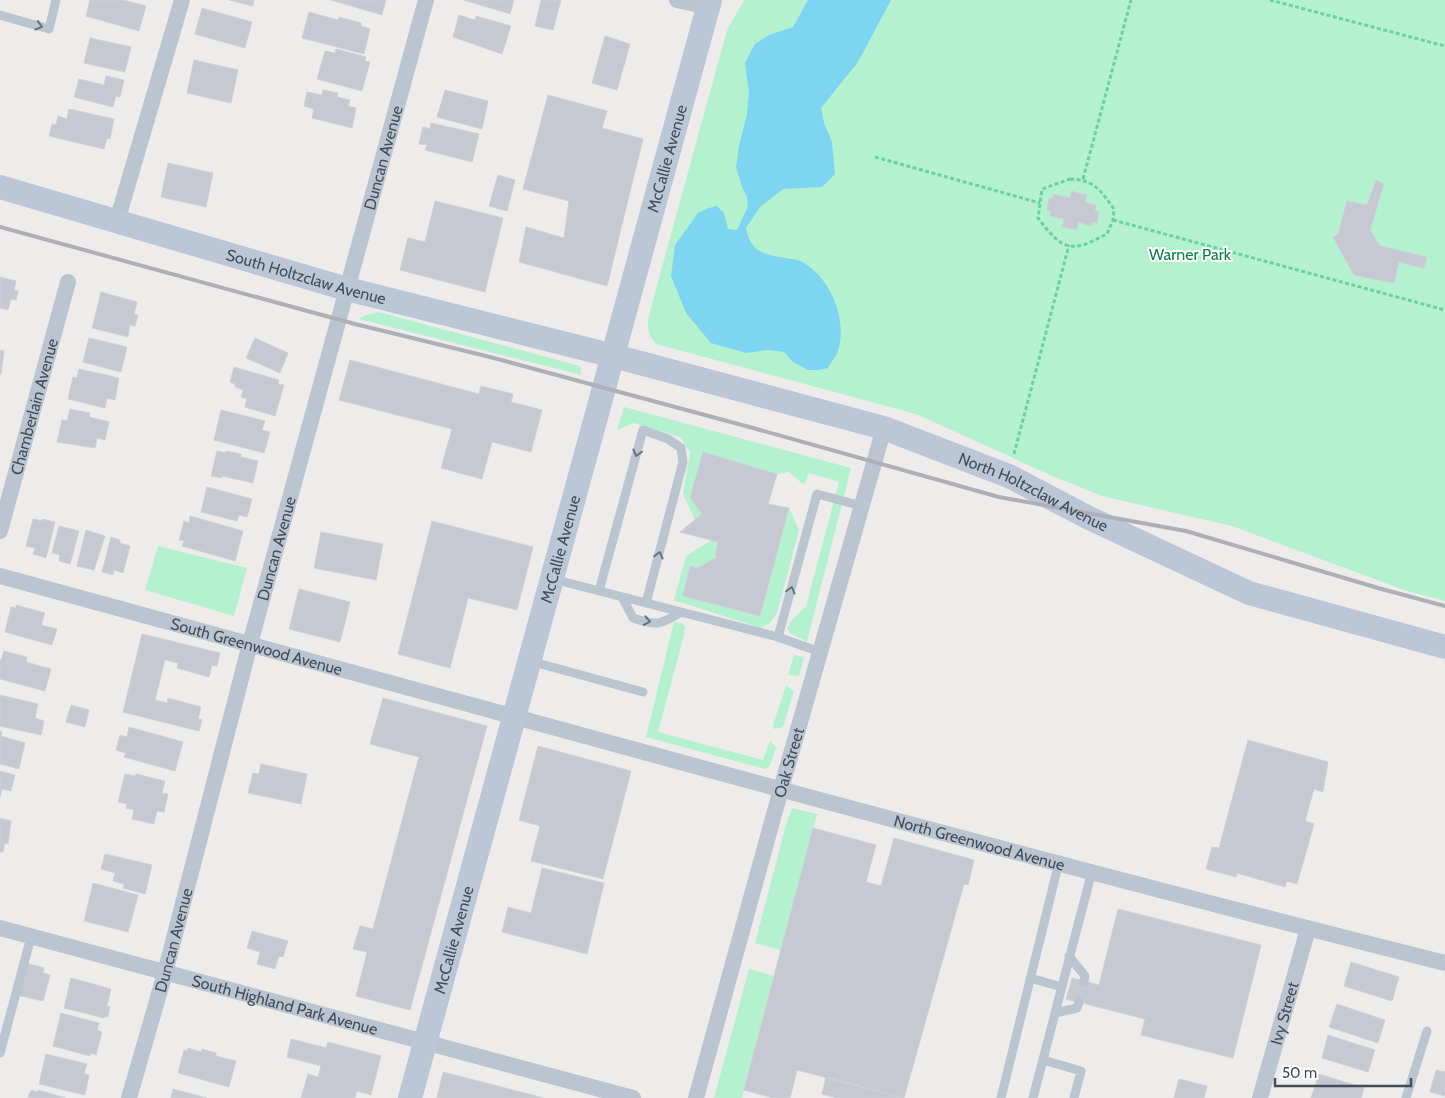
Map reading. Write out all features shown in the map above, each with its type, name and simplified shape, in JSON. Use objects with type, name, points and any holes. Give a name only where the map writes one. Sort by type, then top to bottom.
[{"type":"main road","name":"McCallie Avenue","points":[[410,1098],[709,4]]},
{"type":"main road","name":"South Holtzclaw Avenue","points":[[0,187],[347,289],[614,356]]},
{"type":"main road","name":"North Holtzclaw Avenue","points":[[614,356],[884,428],[1011,477],[1090,518],[1249,593],[1445,648]]},
{"type":"street","points":[[117,222],[182,0]]},
{"type":"street","name":"Duncan Avenue","points":[[130,1098],[165,972],[250,644],[426,0]]},
{"type":"street","points":[[677,0],[709,4]]},
{"type":"street","name":"Chamberlain Avenue","points":[[0,531],[68,282]]},
{"type":"street","name":"Oak Street","points":[[696,1098],[781,789],[884,428]]},
{"type":"street","name":"South Greenwood Avenue","points":[[0,576],[515,717]]},
{"type":"street","name":"North Greenwood Avenue","points":[[515,717],[1308,929],[1445,963]]},
{"type":"street","name":"South Highland Park Avenue","points":[[0,928],[633,1098]]},
{"type":"street","name":"Ivy Street","points":[[1260,1098],[1308,929]]},
{"type":"lane","points":[[0,15],[48,29],[56,0]]},
{"type":"lane","points":[[599,591],[643,430],[668,439],[680,448],[683,462],[646,603]]},
{"type":"lane","points":[[778,638],[817,494],[862,506]]},
{"type":"lane","points":[[553,579],[778,638],[820,652]]},
{"type":"lane","points":[[622,597],[633,618],[650,624],[667,622],[681,612]]},
{"type":"lane","points":[[530,661],[643,692]]},
{"type":"lane","points":[[1000,1098],[1059,862]]},
{"type":"lane","points":[[1033,1098],[1092,871]]},
{"type":"lane","points":[[0,1052],[30,936]]},
{"type":"lane","points":[[1069,956],[1085,976],[1084,982]]},
{"type":"lane","points":[[1030,978],[1062,987]]},
{"type":"lane","points":[[1055,1013],[1077,1008],[1079,1002]]},
{"type":"lane","points":[[1406,1098],[1427,1031]]},
{"type":"lane","points":[[1043,1060],[1081,1071],[1074,1098]]},
{"type":"path","points":[[1083,179],[1131,0]]},
{"type":"path","points":[[1270,0],[1445,46]]},
{"type":"path","points":[[1292,6],[1293,0]]},
{"type":"path","points":[[875,157],[1040,203]]},
{"type":"path","points":[[1070,179],[1083,179],[1095,184],[1114,209],[1113,220],[1107,234],[1078,246],[1069,245],[1054,239],[1038,218],[1040,203],[1042,189],[1070,179]]},
{"type":"path","points":[[1113,220],[1445,310]]},
{"type":"path","points":[[1014,454],[1069,245]]},
{"type":"green space","name":"Warner Park","points":[[744,0],[1445,0],[1445,601],[1404,590],[1232,526],[1102,496],[1048,474],[916,414],[656,344],[648,329],[653,300],[727,30]]},
{"type":"green space","points":[[379,312],[580,366],[581,375],[359,319]]},
{"type":"green space","points":[[624,407],[851,468],[807,642],[790,633],[787,628],[791,621],[806,606],[839,482],[809,473],[804,485],[789,472],[777,474],[703,452],[690,498],[702,514],[695,520],[683,494],[690,452],[680,437],[634,423],[617,430]]},
{"type":"green space","points":[[789,508],[799,530],[777,613],[770,623],[761,628],[674,600],[686,556],[712,540],[718,542],[715,558],[698,568],[690,566],[683,595],[760,616]]},
{"type":"green space","points":[[158,546],[247,568],[234,616],[145,590]]},
{"type":"green space","points":[[674,622],[685,626],[684,635],[658,732],[763,760],[770,741],[776,747],[770,766],[765,769],[646,737]]},
{"type":"green space","points":[[794,655],[804,657],[799,676],[788,675]]},
{"type":"green space","points":[[786,686],[794,691],[783,727],[774,729],[773,725]]},
{"type":"green space","points":[[792,808],[817,814],[781,950],[755,943]]},
{"type":"green space","points":[[749,969],[774,976],[742,1098],[714,1098]]},
{"type":"water","points":[[808,0],[891,0],[858,62],[821,108],[824,123],[832,142],[835,174],[822,187],[783,189],[760,207],[746,228],[754,247],[770,255],[800,261],[811,268],[828,287],[838,313],[840,339],[837,353],[828,368],[819,370],[808,370],[793,362],[784,352],[768,350],[746,353],[711,343],[686,313],[671,276],[675,245],[698,213],[717,206],[724,213],[728,229],[737,230],[748,206],[747,197],[736,168],[747,114],[749,93],[745,63],[755,44],[769,35],[793,27]]},
{"type":"building","points":[[90,0],[123,0],[146,6],[139,31],[86,16]]},
{"type":"building","points":[[229,0],[254,0],[253,6]]},
{"type":"building","points":[[331,0],[386,0],[382,15]]},
{"type":"building","points":[[464,0],[514,0],[510,14]]},
{"type":"building","points":[[541,0],[561,0],[553,30],[535,26]]},
{"type":"building","points":[[202,8],[252,22],[245,48],[195,34]]},
{"type":"building","points":[[309,12],[338,20],[339,17],[361,23],[361,26],[370,29],[364,54],[302,38]]},
{"type":"building","points":[[459,15],[475,20],[476,16],[511,26],[502,54],[453,37]]},
{"type":"building","points":[[605,36],[630,44],[617,90],[592,83]]},
{"type":"building","points":[[90,38],[131,47],[125,72],[84,63]]},
{"type":"building","points":[[336,49],[366,57],[365,61],[370,62],[362,91],[317,79],[325,51],[335,53]]},
{"type":"building","points":[[194,60],[238,70],[231,103],[187,93]]},
{"type":"building","points":[[106,76],[124,80],[120,97],[116,96],[113,107],[74,97],[79,79],[104,85]]},
{"type":"building","points":[[323,90],[338,93],[337,97],[350,100],[348,106],[356,108],[352,128],[312,118],[314,109],[304,106],[307,92],[322,95]]},
{"type":"building","points":[[445,90],[488,101],[482,129],[437,117]]},
{"type":"building","points":[[548,95],[607,111],[602,128],[643,139],[607,286],[519,262],[526,227],[564,238],[569,201],[523,189]]},
{"type":"building","points":[[69,109],[114,119],[110,139],[107,138],[104,149],[49,136],[52,124],[56,125],[58,116],[67,119]]},
{"type":"building","points":[[431,123],[479,134],[472,162],[425,150],[427,145],[419,144],[423,127],[430,129]]},
{"type":"building","points":[[168,163],[213,173],[206,207],[161,197]]},
{"type":"building","points":[[498,175],[515,180],[507,211],[489,206]]},
{"type":"building","points":[[1376,180],[1384,184],[1370,230],[1380,246],[1427,257],[1424,268],[1399,262],[1394,283],[1354,275],[1333,237],[1338,234],[1347,201],[1367,205]]},
{"type":"building","points":[[1071,191],[1087,195],[1085,202],[1096,205],[1095,211],[1099,212],[1097,223],[1092,222],[1091,226],[1078,222],[1077,230],[1062,227],[1064,219],[1050,216],[1051,211],[1047,211],[1049,198],[1053,198],[1053,194],[1070,198]]},
{"type":"building","points":[[435,201],[503,218],[485,292],[400,270],[408,238],[425,242]]},
{"type":"building","points":[[0,277],[16,281],[14,290],[18,291],[16,300],[11,299],[8,310],[0,308]]},
{"type":"building","points":[[101,292],[137,302],[134,314],[138,315],[135,326],[130,325],[128,337],[92,328]]},
{"type":"building","points":[[89,338],[127,347],[121,372],[83,362]]},
{"type":"building","points":[[255,338],[288,353],[280,373],[246,358]]},
{"type":"building","points":[[0,350],[4,351],[1,374],[0,374]]},
{"type":"building","points":[[350,360],[479,394],[481,386],[513,394],[511,402],[542,410],[531,452],[492,442],[482,479],[441,468],[452,429],[339,400]]},
{"type":"building","points":[[234,367],[279,380],[278,384],[284,385],[275,416],[245,407],[247,399],[241,397],[243,390],[235,387],[235,384],[230,382]]},
{"type":"building","points":[[79,369],[119,378],[115,400],[107,398],[105,408],[68,399],[73,377],[77,378]]},
{"type":"building","points":[[70,409],[90,413],[89,417],[109,422],[105,440],[97,438],[95,448],[57,442],[62,420],[67,421]]},
{"type":"building","points":[[221,410],[265,421],[262,430],[270,432],[264,453],[214,440]]},
{"type":"building","points":[[217,451],[241,454],[241,457],[258,461],[253,483],[222,476],[222,478],[211,476]]},
{"type":"building","points":[[703,452],[777,474],[768,504],[789,508],[760,616],[683,596],[690,566],[698,568],[715,558],[718,542],[680,532],[702,514],[690,498]]},
{"type":"building","points":[[207,487],[252,499],[247,517],[239,515],[237,521],[201,512]]},
{"type":"building","points":[[190,516],[243,531],[235,561],[182,546],[184,541],[179,540],[184,521],[189,523]]},
{"type":"building","points":[[33,519],[55,522],[46,558],[33,554],[35,548],[26,546]]},
{"type":"building","points":[[432,521],[533,547],[517,610],[468,598],[450,668],[398,654]]},
{"type":"building","points":[[59,526],[79,531],[70,564],[59,561],[60,555],[52,553]]},
{"type":"building","points":[[86,530],[105,536],[94,570],[77,566]]},
{"type":"building","points":[[321,532],[383,544],[376,580],[314,568]]},
{"type":"building","points":[[111,537],[120,540],[120,543],[130,546],[123,573],[114,570],[113,575],[102,572]]},
{"type":"building","points":[[299,589],[350,602],[340,642],[289,629]]},
{"type":"building","points":[[16,605],[45,613],[41,625],[57,629],[52,645],[5,632],[11,607],[16,608]]},
{"type":"building","points":[[142,634],[220,653],[217,666],[212,665],[209,677],[177,668],[178,663],[165,660],[155,700],[167,703],[168,698],[201,707],[198,719],[202,720],[199,731],[123,712]]},
{"type":"building","points":[[4,651],[27,657],[26,662],[51,669],[45,691],[0,679],[0,660]]},
{"type":"building","points":[[0,695],[38,704],[35,718],[44,721],[41,735],[0,726]]},
{"type":"building","points":[[383,698],[487,726],[410,1010],[356,996],[367,952],[353,949],[360,926],[373,929],[419,757],[370,744]]},
{"type":"building","points":[[71,705],[89,710],[85,727],[66,722]]},
{"type":"building","points":[[129,727],[183,742],[175,771],[124,757],[126,753],[116,750],[120,735],[127,737]]},
{"type":"building","points":[[0,731],[2,732],[1,736],[25,743],[19,769],[0,764]]},
{"type":"building","points":[[1248,740],[1328,762],[1323,792],[1314,789],[1305,821],[1314,824],[1297,884],[1287,881],[1285,887],[1237,873],[1236,877],[1206,869],[1212,847],[1219,848]]},
{"type":"building","points":[[538,746],[631,771],[603,879],[531,861],[540,826],[519,820]]},
{"type":"building","points":[[261,764],[307,774],[301,804],[248,793],[253,773],[259,774]]},
{"type":"building","points":[[0,771],[15,775],[11,791],[2,789],[0,797]]},
{"type":"building","points":[[125,774],[135,776],[136,774],[165,781],[162,793],[168,794],[164,812],[157,811],[154,824],[132,819],[134,810],[126,808],[127,804],[118,802]]},
{"type":"building","points":[[0,818],[11,821],[8,844],[5,843],[3,852],[0,852]]},
{"type":"building","points":[[813,828],[876,845],[866,882],[881,886],[894,838],[974,860],[968,885],[964,884],[904,1098],[797,1070],[790,1098],[773,1098],[744,1090]]},
{"type":"building","points":[[105,854],[152,865],[145,894],[123,888],[124,884],[113,881],[115,873],[101,869]]},
{"type":"building","points":[[542,868],[604,883],[587,954],[502,932],[508,907],[531,913]]},
{"type":"building","points":[[93,883],[138,895],[128,932],[84,921]]},
{"type":"building","points":[[1118,909],[1261,945],[1233,1058],[1141,1035],[1145,1019],[1066,999],[1072,978],[1099,985]]},
{"type":"building","points":[[252,931],[288,941],[283,957],[279,956],[275,969],[257,964],[260,952],[247,948]]},
{"type":"building","points":[[1351,962],[1399,977],[1392,1001],[1344,986]]},
{"type":"building","points":[[26,963],[44,968],[43,973],[50,975],[43,1001],[17,995]]},
{"type":"building","points":[[71,978],[111,989],[107,1006],[110,1007],[108,1017],[105,1016],[104,1018],[64,1008]]},
{"type":"building","points":[[1337,1004],[1385,1020],[1378,1043],[1329,1027]]},
{"type":"building","points":[[61,1013],[99,1023],[97,1030],[102,1032],[96,1055],[91,1053],[90,1056],[53,1046]]},
{"type":"building","points":[[1328,1035],[1375,1050],[1368,1072],[1322,1058]]},
{"type":"building","points":[[291,1039],[326,1048],[328,1042],[381,1056],[371,1095],[357,1091],[355,1098],[301,1098],[308,1074],[318,1077],[321,1066],[287,1057]]},
{"type":"building","points":[[188,1048],[201,1052],[202,1049],[216,1053],[216,1056],[236,1061],[229,1087],[178,1073],[184,1050],[187,1051]]},
{"type":"building","points":[[46,1054],[87,1064],[84,1074],[89,1075],[85,1095],[39,1084]]},
{"type":"building","points":[[1436,1070],[1445,1072],[1445,1096],[1430,1092]]},
{"type":"building","points":[[443,1072],[544,1098],[437,1098]]},
{"type":"building","points":[[1319,1074],[1364,1088],[1361,1098],[1311,1098]]},
{"type":"building","points":[[826,1077],[904,1098],[837,1098],[822,1094]]},
{"type":"building","points":[[1179,1079],[1207,1086],[1204,1098],[1174,1098]]},
{"type":"building","points":[[173,1089],[207,1098],[171,1098]]},
{"type":"building","points":[[31,1090],[38,1092],[38,1090],[66,1098],[28,1098]]},
{"type":"railway","points":[[0,227],[355,324],[490,357],[753,428],[999,497],[1186,531],[1445,606]]}]
